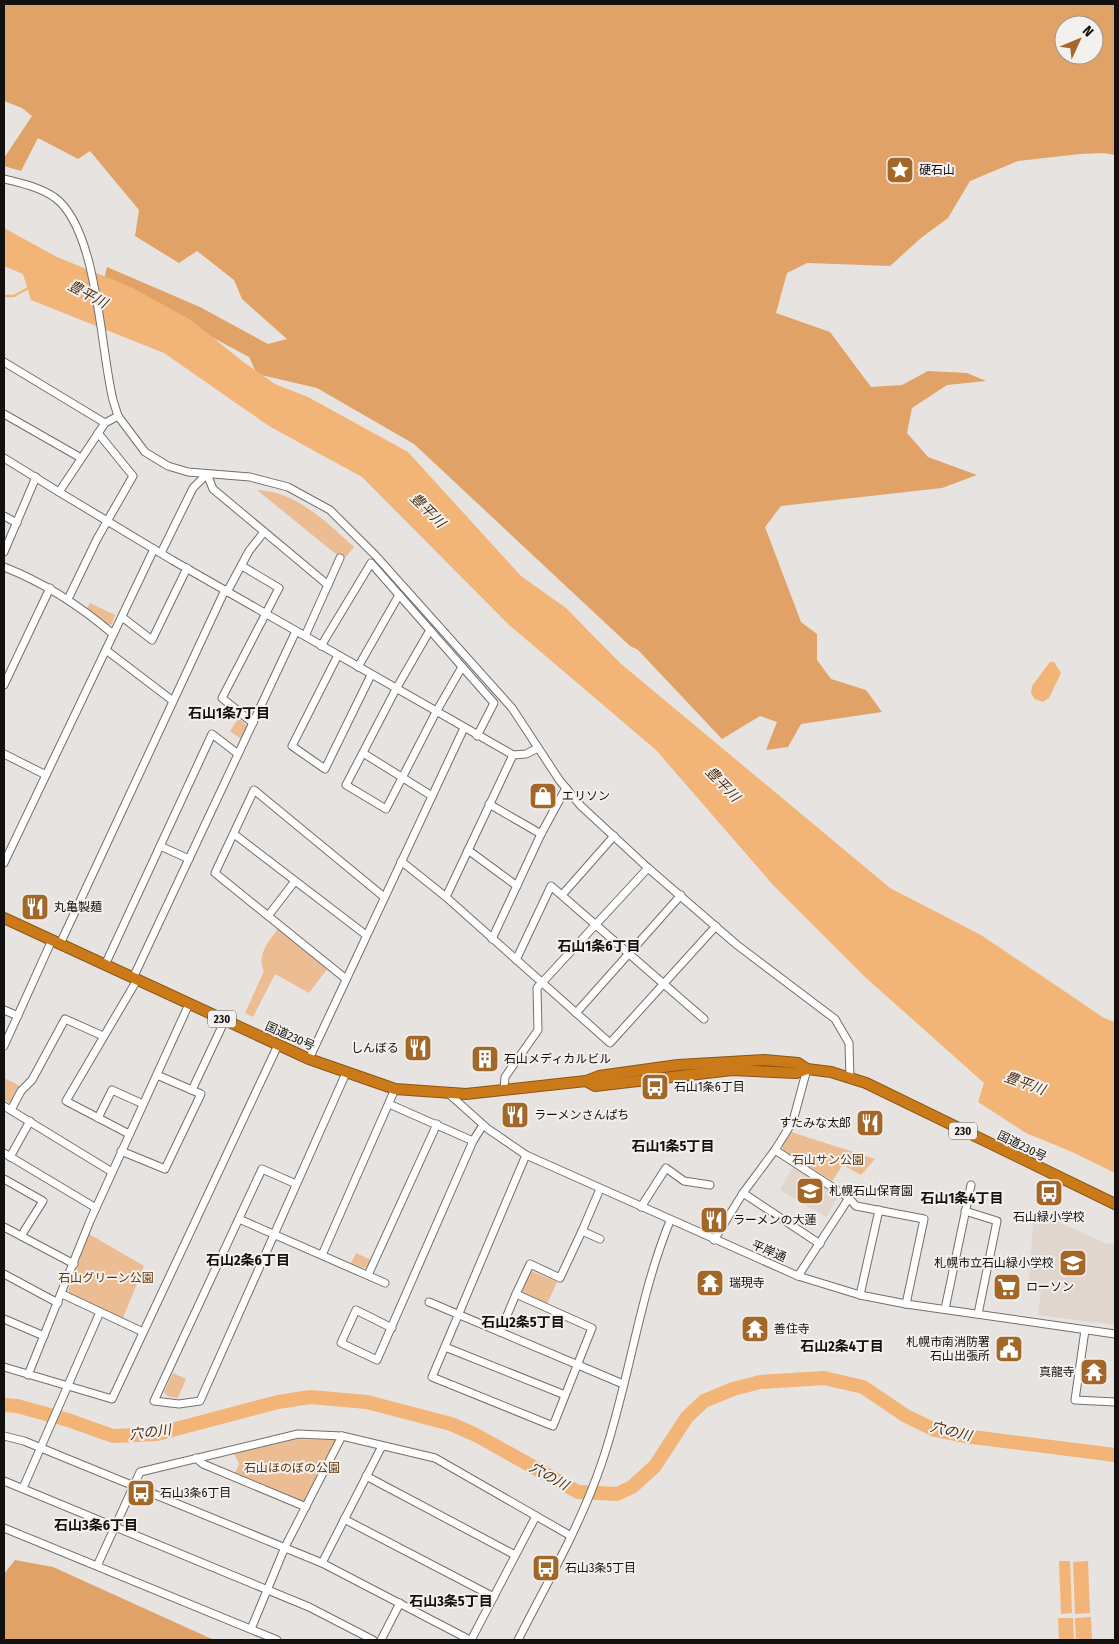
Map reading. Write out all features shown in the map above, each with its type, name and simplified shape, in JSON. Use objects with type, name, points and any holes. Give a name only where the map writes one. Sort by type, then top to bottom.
[{"type":"highway","name":"国道230号","points":[[4,918],[309,1059],[395,1089],[449,1094],[586,1081],[599,1076],[728,1061],[764,1060],[798,1063],[807,1069],[832,1072],[866,1083],[1115,1204]]},
{"type":"street","points":[[4,179],[31,186],[54,198],[75,222],[88,256],[108,380],[118,416],[146,452],[156,459],[188,472],[250,477],[288,487],[330,510],[383,564],[512,708],[566,788],[648,868],[716,926],[835,1019],[849,1043],[850,1079]]},
{"type":"street","points":[[4,362],[105,422]]},
{"type":"street","points":[[4,414],[82,458]]},
{"type":"street","points":[[60,492],[105,422],[118,416]]},
{"type":"street","points":[[68,599],[108,520],[133,476],[98,432]]},
{"type":"street","points":[[4,458],[154,549],[477,736],[512,755],[526,754],[538,748]]},
{"type":"street","points":[[207,474],[213,489],[328,585]]},
{"type":"street","points":[[161,553],[193,488],[207,474]]},
{"type":"street","points":[[4,552],[36,477]]},
{"type":"street","points":[[4,516],[17,523]]},
{"type":"street","points":[[4,1045],[226,591],[249,551],[264,532]]},
{"type":"street","points":[[4,863],[154,549]]},
{"type":"street","points":[[305,636],[340,558]]},
{"type":"street","points":[[321,646],[371,563],[494,703],[477,736]]},
{"type":"street","points":[[242,566],[279,588],[222,698],[253,723]]},
{"type":"street","points":[[4,567],[50,588],[68,599],[113,634]]},
{"type":"street","points":[[122,616],[152,640],[187,568]]},
{"type":"street","points":[[4,685],[50,588]]},
{"type":"street","points":[[358,667],[399,595]]},
{"type":"street","points":[[430,630],[396,689],[346,785],[386,809],[436,712],[462,667]]},
{"type":"street","points":[[129,1134],[66,1101],[135,979],[296,631]]},
{"type":"street","points":[[106,650],[172,701]]},
{"type":"street","points":[[338,656],[292,746],[325,769],[371,675]]},
{"type":"street","points":[[309,1059],[464,728]]},
{"type":"street","points":[[105,965],[212,734],[238,754]]},
{"type":"street","points":[[363,753],[432,796]]},
{"type":"street","points":[[4,754],[46,775]]},
{"type":"street","points":[[446,897],[512,755]]},
{"type":"street","points":[[492,939],[541,834],[566,788]]},
{"type":"street","points":[[346,979],[215,874],[254,790],[384,898]]},
{"type":"street","points":[[489,804],[541,834]]},
{"type":"street","points":[[234,834],[366,935]]},
{"type":"street","points":[[562,895],[614,836]]},
{"type":"street","points":[[160,846],[189,859]]},
{"type":"street","points":[[468,850],[517,886]]},
{"type":"street","points":[[401,861],[446,897],[610,1043],[716,926]]},
{"type":"street","points":[[504,1090],[505,1077],[538,1030],[537,988],[648,868]]},
{"type":"street","points":[[268,916],[295,881]]},
{"type":"street","points":[[516,960],[551,886],[704,1019]]},
{"type":"street","points":[[576,1013],[681,895]]},
{"type":"street","points":[[28,1375],[96,1208],[190,1004]]},
{"type":"street","points":[[4,1010],[18,1016]]},
{"type":"street","points":[[103,1036],[65,1019],[32,1080],[7,1108],[112,1172]]},
{"type":"street","points":[[192,1090],[225,1020]]},
{"type":"street","points":[[4,1367],[66,1387],[112,1399],[278,1045]]},
{"type":"street","points":[[714,1240],[742,1193],[775,1150],[793,1121],[807,1069]]},
{"type":"street","points":[[296,1184],[262,1169],[154,1401],[179,1404],[200,1401],[346,1073]]},
{"type":"street","points":[[121,1151],[165,1169],[201,1094],[157,1075]]},
{"type":"street","points":[[322,1255],[395,1089]]},
{"type":"street","points":[[98,1118],[112,1090],[143,1104]]},
{"type":"street","name":"平岸通","points":[[449,1094],[483,1125],[526,1155],[670,1221],[798,1276],[860,1295],[906,1304],[1115,1334]]},
{"type":"street","points":[[388,1104],[473,1141]]},
{"type":"street","points":[[30,1121],[7,1155],[96,1208]]},
{"type":"street","points":[[368,1275],[437,1124]]},
{"type":"street","points":[[392,1328],[356,1310],[341,1343],[377,1360],[392,1328],[473,1141],[483,1125]]},
{"type":"street","points":[[775,1150],[849,1198],[856,1206],[924,1218],[906,1304]]},
{"type":"street","points":[[516,1294],[592,1328],[552,1426],[432,1377],[460,1315],[526,1155]]},
{"type":"street","points":[[641,1208],[666,1168],[684,1182],[710,1185]]},
{"type":"street","points":[[4,1179],[43,1201],[21,1236]]},
{"type":"street","points":[[945,1309],[971,1185]]},
{"type":"street","points":[[500,1332],[530,1264],[560,1278],[600,1189]]},
{"type":"street","points":[[742,1193],[820,1244]]},
{"type":"street","points":[[798,1276],[849,1198]]},
{"type":"street","points":[[860,1295],[879,1210]]},
{"type":"street","points":[[965,1211],[997,1221],[978,1314]]},
{"type":"street","points":[[239,1219],[385,1283]]},
{"type":"street","points":[[518,1640],[587,1504],[602,1464],[655,1257],[670,1221]]},
{"type":"street","points":[[4,1227],[74,1264]]},
{"type":"street","points":[[582,1231],[600,1239]]},
{"type":"street","points":[[4,1274],[58,1303]]},
{"type":"street","points":[[62,1294],[143,1332]]},
{"type":"street","points":[[429,1302],[623,1384]]},
{"type":"street","points":[[23,1488],[100,1312]]},
{"type":"street","points":[[4,1319],[44,1336]]},
{"type":"street","points":[[1085,1330],[1075,1400],[1115,1402]]},
{"type":"street","points":[[445,1347],[565,1395]]},
{"type":"street","points":[[97,1566],[132,1485],[140,1472],[298,1434],[342,1436],[435,1458],[571,1536]]},
{"type":"street","points":[[4,1436],[40,1447],[322,1563],[471,1640],[536,1516]]},
{"type":"street","points":[[251,1629],[285,1547],[342,1436]]},
{"type":"street","points":[[322,1563],[382,1446]]},
{"type":"street","points":[[196,1458],[203,1464],[306,1507]]},
{"type":"street","points":[[366,1476],[516,1555]]},
{"type":"street","points":[[4,1481],[309,1607],[373,1640]]},
{"type":"street","points":[[344,1519],[494,1597]]},
{"type":"street","points":[[4,1528],[278,1640]]},
{"type":"street","points":[[381,1640],[400,1603]]},
{"type":"shaded area","points":[[4,4],[1115,4],[1115,155],[1103,153],[1080,154],[1018,161],[970,181],[948,218],[921,238],[890,266],[807,263],[787,273],[776,313],[830,332],[871,387],[902,385],[928,371],[967,373],[986,381],[947,385],[912,408],[907,433],[928,457],[977,475],[942,488],[781,506],[765,527],[801,622],[817,634],[817,660],[831,679],[866,690],[882,712],[801,724],[788,747],[766,750],[777,722],[760,716],[722,739],[638,650],[630,646],[414,444],[317,388],[257,374],[249,357],[104,279],[107,267],[200,307],[268,344],[287,339],[242,299],[234,280],[197,251],[179,263],[135,236],[139,210],[90,151],[78,159],[38,138],[21,171],[4,166],[4,158],[32,116],[22,108],[4,101]]},
{"type":"shaded area","name":"札幌石山保育園","points":[[794,1165],[840,1193],[826,1217],[780,1190]]},
{"type":"shaded area","name":"札幌市立石山緑小学校","points":[[1034,1211],[1105,1243],[1115,1244],[1115,1325],[1038,1315],[1041,1292],[1030,1290],[1031,1283],[1029,1282]]},
{"type":"shaded area","points":[[15,1560],[53,1567],[214,1640],[4,1640],[4,1574]]},
{"type":"green space","points":[[257,490],[285,496],[298,502],[321,518],[354,547],[345,558],[337,555]]},
{"type":"green space","points":[[90,603],[115,615],[112,624],[109,625],[87,608]]},
{"type":"green space","points":[[239,718],[247,726],[241,739],[230,731]]},
{"type":"green space","points":[[278,929],[328,968],[309,993],[275,974],[253,1017],[245,1013],[264,971],[262,959],[265,948]]},
{"type":"green space","points":[[4,1078],[20,1086],[10,1103],[4,1100]]},
{"type":"green space","name":"石山サン公園","points":[[791,1132],[875,1159],[861,1175],[843,1165],[832,1181],[783,1150],[782,1147]]},
{"type":"green space","name":"石山グリーン公園","points":[[89,1234],[144,1266],[123,1318],[72,1296],[68,1291]]},
{"type":"green space","points":[[356,1253],[371,1260],[368,1267],[364,1268],[351,1263]]},
{"type":"green space","points":[[531,1271],[557,1282],[547,1304],[521,1293]]},
{"type":"green space","points":[[173,1373],[186,1379],[178,1398],[167,1396],[164,1392]]},
{"type":"green space","name":"石山ほのぼの公園","points":[[298,1439],[336,1440],[305,1501],[302,1502],[235,1474],[239,1464],[234,1453]]},
{"type":"water","name":"豊平川","points":[[4,228],[57,257],[133,288],[191,320],[242,361],[275,384],[308,397],[408,452],[521,576],[566,608],[620,663],[890,888],[981,935],[1104,1018],[1115,1022],[1115,1173],[1072,1152],[1026,1133],[978,1102],[984,1083],[865,977],[773,885],[656,750],[508,624],[362,477],[269,426],[164,353],[31,300],[23,274],[4,266]]},
{"type":"water","points":[[1050,662],[1054,662],[1061,673],[1049,698],[1043,702],[1035,699],[1031,693],[1032,686]]},
{"type":"water","points":[[1059,1561],[1070,1561],[1072,1613],[1061,1614]]},
{"type":"water","points":[[1088,1561],[1090,1613],[1075,1614],[1073,1562]]},
{"type":"water","points":[[1091,1617],[1092,1640],[1076,1640],[1075,1618]]},
{"type":"water","points":[[1058,1618],[1073,1618],[1074,1640],[1059,1640]]},
{"type":"waterway","points":[[4,296],[14,296],[30,287]]},
{"type":"waterway","name":"穴の川","points":[[4,1405],[17,1406],[68,1420],[113,1436],[157,1434],[278,1402],[310,1397],[367,1402],[451,1424],[476,1435],[578,1492],[617,1494],[632,1487],[655,1466],[687,1417],[704,1401],[733,1389],[760,1382],[824,1378],[863,1387],[906,1416],[935,1430],[964,1436],[1115,1455]]},
{"type":"place","name":"硬石山","points":[[900,170]]},
{"type":"place","name":"エリソン","points":[[543,796]]},
{"type":"place","name":"丸亀製麺","points":[[35,907]]},
{"type":"place","name":"しんぼる","points":[[418,1048]]},
{"type":"place","name":"石山メディカルビル","points":[[485,1059]]},
{"type":"place","name":"石山1条6丁目","points":[[655,1087]]},
{"type":"place","name":"ラーメンさんぱち","points":[[515,1115]]},
{"type":"place","name":"すたみな太郎","points":[[870,1123]]},
{"type":"place","name":"札幌石山保育園","points":[[810,1191]]},
{"type":"place","name":"石山緑小学校","points":[[1049,1193]]},
{"type":"place","name":"ラーメンの大蓮","points":[[714,1220]]},
{"type":"place","name":"札幌市立石山緑小学校","points":[[1073,1263]]},
{"type":"place","name":"瑞現寺","points":[[710,1283]]},
{"type":"place","name":"ローソン","points":[[1007,1287]]},
{"type":"place","name":"善住寺","points":[[755,1329]]},
{"type":"place","name":"札幌市南消防署 石山出張所","points":[[1009,1349]]},
{"type":"place","name":"真龍寺","points":[[1094,1372]]},
{"type":"place","name":"石山3条6丁目","points":[[141,1493]]},
{"type":"place","name":"石山3条5丁目","points":[[546,1568]]},
{"type":"district","name":"石山1条7丁目","points":[[229,713]]},
{"type":"district","name":"石山1条6丁目","points":[[599,946]]},
{"type":"district","name":"石山1条5丁目","points":[[673,1146]]},
{"type":"district","name":"石山1条4丁目","points":[[962,1198]]},
{"type":"district","name":"石山2条6丁目","points":[[248,1260]]},
{"type":"district","name":"石山2条5丁目","points":[[523,1322]]},
{"type":"district","name":"石山2条4丁目","points":[[842,1346]]},
{"type":"district","name":"石山3条6丁目","points":[[96,1525]]},
{"type":"district","name":"石山3条5丁目","points":[[451,1601]]}]
